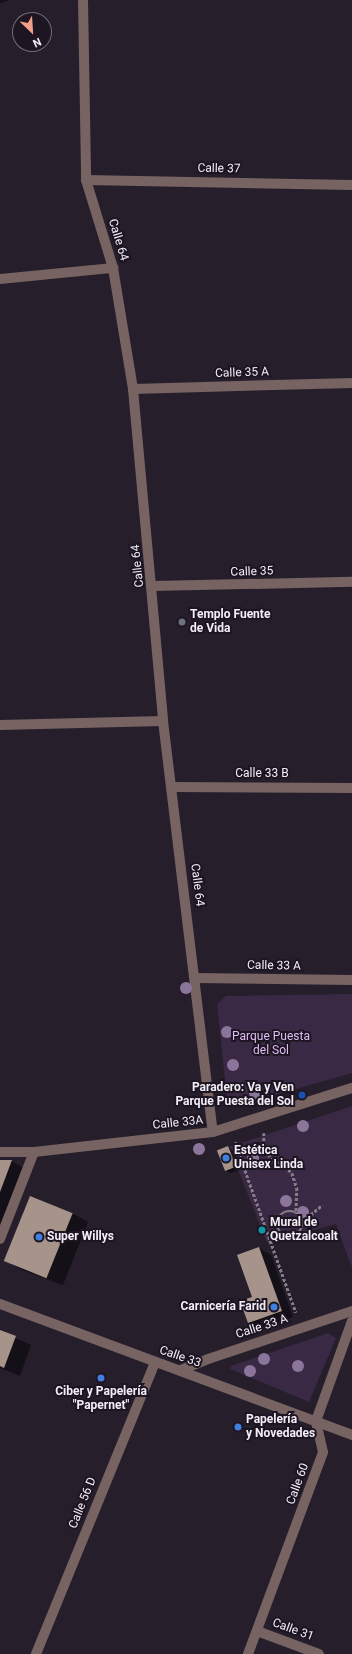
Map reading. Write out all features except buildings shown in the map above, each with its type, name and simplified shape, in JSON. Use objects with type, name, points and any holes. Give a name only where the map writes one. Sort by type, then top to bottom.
[{"type":"street","name":"Calle 64","points":[[83,0],[86,180],[113,268],[133,389],[153,586],[163,721],[213,1132]]},
{"type":"street","name":"Calle 37","points":[[86,180],[352,184]]},
{"type":"street","points":[[0,280],[113,268]]},
{"type":"street","name":"Calle 35 A","points":[[133,389],[352,383]]},
{"type":"street","name":"Calle 35","points":[[153,586],[352,582]]},
{"type":"street","points":[[0,725],[163,721]]},
{"type":"street","name":"Calle 33 B","points":[[172,787],[352,788]]},
{"type":"street","name":"Calle 33 A","points":[[195,978],[352,980]]},
{"type":"street","name":"Calle 33A","points":[[0,1152],[34,1152],[213,1132],[352,1088]]},
{"type":"street","points":[[0,1239],[34,1152]]},
{"type":"street","name":"Calle 33","points":[[0,1304],[155,1362],[181,1370],[352,1435]]},
{"type":"street","name":"Calle 33 A","points":[[181,1370],[352,1311]]},
{"type":"street","points":[[316,1421],[352,1321]]},
{"type":"street","name":"Calle 56 D","points":[[36,1654],[155,1362]]},
{"type":"street","name":"Calle 60","points":[[248,1654],[323,1452],[316,1421]]},
{"type":"street","name":"Calle 31","points":[[257,1632],[319,1654]]},
{"type":"path","points":[[264,1116],[264,1145],[272,1161],[281,1163],[292,1173],[296,1188],[296,1212],[303,1222]]},
{"type":"path","points":[[228,1127],[265,1221],[301,1328]]},
{"type":"path","points":[[296,1212],[288,1211],[280,1216],[277,1223],[280,1231],[287,1236],[295,1236],[302,1230],[303,1222],[322,1205]]},
{"type":"green space","name":"Parque Puesta del Sol","points":[[352,994],[352,1073],[236,1106],[227,1099],[217,1004],[226,996]]},
{"type":"green space","points":[[352,1106],[352,1268],[336,1224],[267,1243],[229,1147]]},
{"type":"green space","points":[[328,1333],[336,1338],[309,1402],[230,1369],[231,1366]]},
{"type":"place","name":"Templo Fuente de Vida","points":[[182,622]]},
{"type":"place","name":"Paradero: Va y Ven Parque Puesta del Sol","points":[[302,1095]]},
{"type":"place","name":"Estética Unisex Linda","points":[[226,1158]]},
{"type":"place","name":"Mural de Quetzalcoalt","points":[[262,1230]]},
{"type":"place","name":"Super Willys","points":[[39,1237]]},
{"type":"place","name":"Carnicería Farid","points":[[274,1307]]},
{"type":"place","name":"Ciber y Papelería \"Papernet\"","points":[[101,1378]]},
{"type":"place","name":"Papelería y Novedades","points":[[238,1427]]}]
